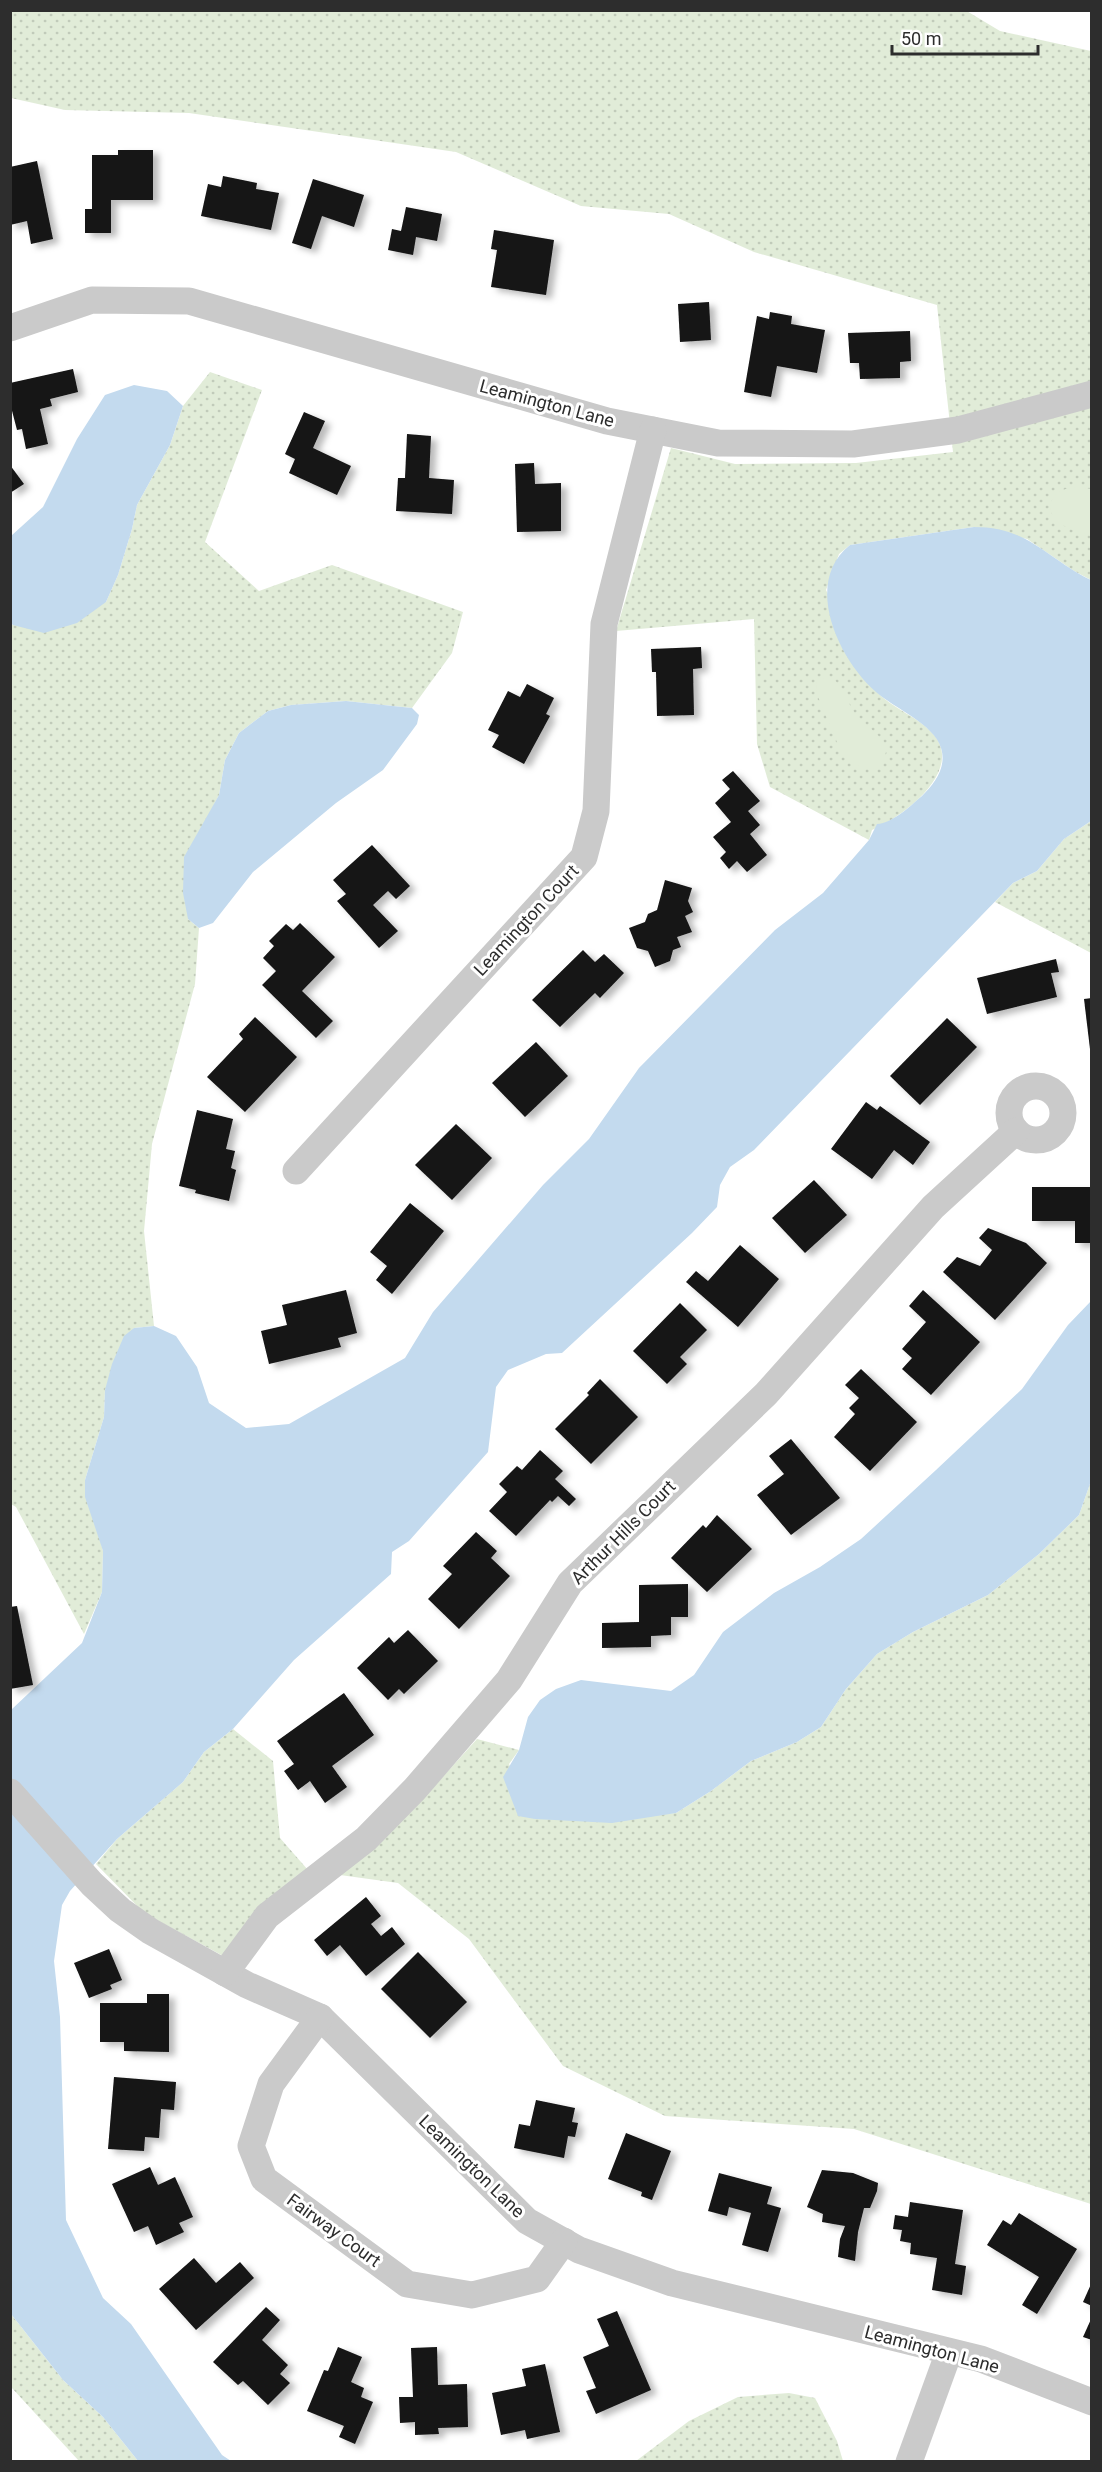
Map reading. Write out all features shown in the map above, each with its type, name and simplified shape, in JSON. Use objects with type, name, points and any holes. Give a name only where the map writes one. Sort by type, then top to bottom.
[{"type":"street","name":"Leamington Lane","points":[[10,328],[92,300],[189,301],[607,421],[718,443],[853,444],[958,430],[1092,394]]},
{"type":"street","name":"Leamington Court","points":[[296,1171],[584,857],[596,811],[604,624],[652,430]]},
{"type":"street","name":"Arthur Hills Court","points":[[225,1972],[267,1916],[366,1839],[415,1789],[509,1680],[570,1583],[766,1394],[933,1207],[1016,1131]]},
{"type":"street","name":"Leamington Lane","points":[[10,1792],[92,1884],[120,1910],[150,1931],[246,1985],[320,2017],[527,2221],[579,2250],[672,2283],[981,2359],[1092,2402]]},
{"type":"street","name":"Fairway Court","points":[[320,2017],[271,2085],[251,2146],[264,2179],[407,2284],[472,2295],[537,2279],[564,2241]]},
{"type":"street","points":[[909,2462],[950,2352]]},
{"type":"green space","points":[[965,10],[1000,31],[1091,51],[1091,580],[1027,539],[974,527],[850,545],[839,554],[826,590],[870,683],[891,704],[929,729],[942,750],[941,765],[935,779],[925,792],[912,805],[872,830],[869,840],[770,787],[757,744],[754,619],[616,631],[671,448],[735,464],[856,463],[953,452],[937,305],[754,252],[669,214],[581,206],[456,152],[189,113],[65,110],[11,98],[10,11]]},
{"type":"green space","points":[[210,372],[262,390],[205,542],[259,591],[332,565],[463,612],[452,653],[412,708],[346,701],[291,705],[268,711],[239,733],[225,760],[219,795],[204,825],[188,919],[199,928],[195,984],[152,1144],[144,1231],[154,1326],[134,1328],[105,1390],[104,1417],[85,1480],[103,1551],[102,1592],[84,1634],[16,1507],[11,1504],[10,623],[13,625],[106,602],[118,575],[137,505],[170,445],[183,406]]},
{"type":"green space","points":[[1078,487],[1091,489],[1091,536],[1060,523],[1050,510],[1052,499],[1057,494],[1063,490]]},
{"type":"green space","points":[[825,677],[834,679],[855,714],[883,740],[886,752],[883,761],[872,770],[852,762],[839,747],[816,692],[817,682]]},
{"type":"green space","points":[[1091,821],[1091,953],[995,902],[1013,883],[1037,871],[1064,839]]},
{"type":"green space","points":[[1091,1481],[1091,2204],[854,2129],[665,2116],[563,2066],[469,1939],[398,1883],[340,1875],[412,1811],[477,1739],[519,1750],[509,1764],[535,1819],[676,1813],[711,1791],[751,1761],[797,1742],[821,1727],[846,1689],[877,1654],[913,1632],[988,1595],[1039,1554],[1079,1515]]},
{"type":"green space","points":[[233,1729],[273,1761],[280,1838],[308,1870],[225,1957],[144,1913],[96,1864],[117,1839],[183,1782],[204,1752]]},
{"type":"green space","points":[[11,2314],[63,2380],[103,2417],[138,2461],[79,2461],[11,2387]]},
{"type":"green space","points":[[789,2393],[815,2398],[837,2441],[843,2461],[636,2461],[689,2421],[738,2397]]},
{"type":"water","points":[[134,385],[167,391],[183,406],[170,445],[137,505],[118,575],[106,602],[77,623],[44,633],[13,625],[10,623],[11,536],[43,507],[77,439],[105,395]]},
{"type":"water","points":[[974,527],[993,528],[1023,538],[1091,580],[1091,821],[1064,839],[1037,871],[1013,883],[754,1150],[730,1167],[720,1185],[717,1207],[692,1233],[562,1353],[546,1354],[508,1370],[496,1387],[488,1452],[409,1541],[392,1552],[391,1574],[294,1660],[233,1729],[204,1752],[183,1782],[117,1839],[70,1891],[62,1905],[54,1961],[60,2017],[66,2220],[103,2298],[131,2324],[222,2455],[231,2461],[138,2461],[103,2417],[63,2380],[11,2314],[11,1710],[82,1643],[102,1592],[103,1551],[85,1497],[85,1480],[104,1417],[105,1390],[112,1364],[124,1336],[134,1328],[154,1326],[176,1336],[197,1367],[209,1403],[246,1428],[289,1424],[405,1358],[433,1312],[543,1185],[589,1139],[639,1068],[775,930],[823,893],[869,840],[877,824],[889,821],[901,814],[931,786],[939,774],[942,762],[941,748],[937,739],[913,717],[876,692],[850,661],[831,621],[827,600],[829,580],[836,561],[850,545]]},
{"type":"water","points":[[346,701],[412,708],[419,715],[417,724],[383,770],[336,803],[253,872],[213,923],[199,928],[188,919],[183,893],[184,857],[219,795],[225,760],[239,733],[268,711],[291,705]]},
{"type":"water","points":[[1091,1301],[1091,1481],[1079,1515],[1039,1554],[988,1595],[913,1632],[877,1654],[846,1689],[821,1727],[797,1742],[751,1761],[711,1791],[676,1813],[612,1823],[518,1816],[503,1777],[519,1750],[528,1717],[540,1700],[556,1689],[581,1680],[671,1691],[694,1675],[723,1632],[774,1593],[820,1567],[861,1539],[1022,1389],[1068,1325]]},
{"type":"building","points":[[118,150],[153,150],[153,200],[111,200],[111,233],[85,233],[85,209],[92,209],[92,155],[118,155]]},
{"type":"building","points":[[37,161],[53,239],[31,244],[27,221],[10,225],[10,167]]},
{"type":"building","points":[[223,176],[257,183],[256,189],[279,193],[271,230],[201,216],[208,184],[221,187]]},
{"type":"building","points":[[313,179],[364,195],[354,227],[322,216],[311,249],[292,243]]},
{"type":"building","points":[[406,207],[442,214],[437,241],[416,237],[413,255],[388,250],[392,229],[401,231]]},
{"type":"building","points":[[494,230],[554,240],[546,295],[491,287],[497,250],[491,249]]},
{"type":"building","points":[[709,302],[711,340],[680,342],[678,304]]},
{"type":"building","points":[[770,312],[792,316],[791,324],[825,330],[817,373],[777,366],[771,397],[744,392],[757,316],[769,319]]},
{"type":"building","points":[[910,331],[911,361],[900,362],[900,378],[860,379],[859,363],[850,363],[848,333]]},
{"type":"building","points":[[73,369],[78,392],[50,399],[52,406],[40,409],[48,444],[26,449],[22,429],[17,430],[10,403],[10,383]]},
{"type":"building","points":[[304,412],[325,421],[313,448],[351,466],[337,495],[289,473],[295,459],[285,454]]},
{"type":"building","points":[[407,434],[431,436],[429,478],[454,480],[452,514],[396,511],[398,478],[405,478]]},
{"type":"building","points":[[534,463],[535,484],[561,483],[561,531],[517,532],[515,464]]},
{"type":"building","points":[[10,465],[24,484],[10,493]]},
{"type":"building","points":[[701,647],[702,668],[693,669],[694,715],[657,716],[656,672],[652,672],[651,649]]},
{"type":"building","points":[[527,684],[554,698],[546,714],[550,716],[524,764],[492,747],[499,735],[488,730],[508,691],[520,697]]},
{"type":"building","points":[[733,771],[760,801],[748,811],[760,825],[750,834],[767,855],[747,872],[737,861],[729,869],[720,858],[726,852],[713,837],[731,822],[715,803],[730,789],[722,780]]},
{"type":"building","points":[[372,845],[410,886],[396,899],[388,891],[373,905],[398,931],[379,948],[337,901],[346,894],[333,880]]},
{"type":"building","points":[[665,880],[692,888],[688,901],[693,912],[685,916],[692,932],[677,937],[681,947],[673,950],[670,961],[655,967],[648,951],[637,948],[629,928],[645,922],[648,914],[657,910]]},
{"type":"building","points":[[300,923],[335,957],[302,991],[333,1021],[316,1038],[262,985],[276,971],[263,958],[274,946],[269,941],[286,924],[293,930]]},
{"type":"building","points":[[583,950],[595,962],[604,954],[624,973],[600,998],[595,993],[560,1027],[532,1000]]},
{"type":"building","points":[[1056,959],[1059,972],[1051,973],[1057,997],[987,1014],[977,978]]},
{"type":"building","points":[[1092,998],[1092,1049],[1090,1049],[1084,999]]},
{"type":"building","points":[[255,1017],[297,1057],[245,1112],[207,1077],[243,1039],[239,1034]]},
{"type":"building","points":[[947,1018],[977,1047],[920,1105],[890,1076]]},
{"type":"building","points":[[536,1042],[568,1076],[525,1117],[492,1083]]},
{"type":"building","points":[[866,1102],[877,1110],[880,1106],[930,1142],[913,1165],[894,1150],[872,1179],[831,1149]]},
{"type":"building","points":[[197,1110],[233,1119],[226,1149],[235,1151],[231,1168],[236,1170],[229,1201],[195,1193],[196,1190],[179,1186]]},
{"type":"building","points":[[456,1124],[492,1158],[452,1200],[415,1165]]},
{"type":"building","points":[[814,1180],[847,1215],[805,1253],[772,1218]]},
{"type":"building","points":[[1032,1187],[1092,1187],[1092,1243],[1075,1243],[1075,1221],[1032,1221]]},
{"type":"building","points":[[410,1203],[444,1231],[392,1294],[376,1280],[387,1266],[370,1252]]},
{"type":"building","points":[[988,1228],[1026,1243],[1047,1263],[995,1320],[943,1272],[957,1257],[980,1266],[992,1250],[979,1238]]},
{"type":"building","points":[[740,1245],[779,1279],[738,1327],[686,1282],[696,1271],[708,1281]]},
{"type":"building","points":[[346,1290],[357,1333],[338,1338],[341,1347],[269,1364],[261,1331],[287,1325],[282,1305]]},
{"type":"building","points":[[923,1290],[980,1342],[931,1395],[902,1369],[912,1358],[902,1349],[926,1322],[909,1306]]},
{"type":"building","points":[[680,1303],[707,1330],[680,1357],[687,1364],[667,1384],[633,1351]]},
{"type":"building","points":[[861,1369],[917,1422],[870,1471],[834,1437],[855,1414],[849,1408],[859,1398],[845,1385]]},
{"type":"building","points":[[600,1379],[638,1417],[591,1464],[555,1429],[589,1395],[587,1393]]},
{"type":"building","points":[[791,1439],[840,1498],[791,1535],[757,1495],[784,1474],[769,1456]]},
{"type":"building","points":[[540,1450],[563,1471],[555,1479],[576,1499],[569,1506],[558,1496],[552,1502],[550,1500],[516,1536],[489,1511],[507,1492],[499,1484],[517,1466],[522,1470]]},
{"type":"building","points":[[717,1515],[752,1549],[707,1592],[671,1558],[703,1525],[706,1528]]},
{"type":"building","points":[[476,1532],[497,1551],[491,1558],[510,1576],[459,1629],[428,1599],[452,1574],[443,1566]]},
{"type":"building","points":[[688,1584],[688,1617],[671,1617],[671,1635],[651,1636],[651,1647],[602,1648],[602,1623],[639,1622],[639,1585]]},
{"type":"building","points":[[17,1606],[33,1685],[10,1689],[10,1607]]},
{"type":"building","points":[[408,1630],[438,1661],[404,1694],[399,1689],[388,1700],[357,1668],[389,1637],[394,1643]]},
{"type":"building","points":[[344,1693],[374,1735],[332,1766],[347,1787],[325,1803],[310,1781],[298,1790],[284,1771],[294,1764],[277,1741]]},
{"type":"building","points":[[366,1897],[381,1916],[371,1924],[381,1936],[392,1927],[405,1944],[366,1976],[340,1945],[327,1956],[314,1940]]},
{"type":"building","points":[[109,1949],[122,1980],[110,1985],[112,1989],[89,1998],[74,1963]]},
{"type":"building","points":[[418,1952],[467,2002],[430,2038],[381,1989]]},
{"type":"building","points":[[147,1994],[169,1994],[169,2052],[124,2051],[124,2042],[100,2042],[100,2003],[147,2003]]},
{"type":"building","points":[[114,2077],[176,2082],[174,2110],[161,2109],[159,2138],[145,2137],[144,2151],[108,2149]]},
{"type":"building","points":[[536,2100],[575,2108],[572,2122],[578,2123],[575,2137],[568,2136],[564,2158],[514,2148],[519,2124],[530,2126]]},
{"type":"building","points":[[626,2133],[671,2151],[652,2200],[641,2196],[642,2192],[608,2179]]},
{"type":"building","points":[[150,2167],[158,2185],[175,2177],[193,2217],[179,2223],[184,2232],[156,2245],[148,2226],[134,2232],[112,2184]]},
{"type":"building","points":[[822,2170],[853,2173],[878,2183],[870,2208],[864,2208],[858,2232],[855,2261],[838,2257],[840,2239],[845,2226],[822,2222],[823,2214],[807,2207]]},
{"type":"building","points":[[719,2173],[772,2187],[767,2204],[781,2208],[768,2252],[742,2245],[751,2213],[729,2207],[727,2216],[708,2211]]},
{"type":"building","points":[[910,2202],[963,2210],[955,2264],[966,2266],[962,2295],[932,2290],[937,2258],[910,2254],[911,2243],[900,2241],[902,2230],[893,2229],[895,2215],[908,2217]]},
{"type":"building","points":[[1019,2213],[1077,2249],[1037,2314],[1022,2305],[1039,2277],[987,2245],[1003,2220],[1011,2225]]},
{"type":"building","points":[[194,2258],[216,2283],[240,2262],[254,2278],[196,2330],[159,2289]]},
{"type":"building","points":[[1092,2282],[1092,2306],[1083,2302]]},
{"type":"building","points":[[266,2307],[280,2320],[262,2340],[288,2365],[280,2374],[290,2383],[268,2405],[243,2381],[238,2385],[213,2362]]},
{"type":"building","points":[[617,2311],[651,2390],[596,2414],[586,2391],[596,2388],[583,2357],[609,2346],[597,2319]]},
{"type":"building","points":[[1092,2317],[1092,2340],[1083,2337]]},
{"type":"building","points":[[338,2347],[362,2357],[351,2382],[364,2388],[361,2397],[373,2402],[355,2444],[339,2437],[344,2426],[307,2411],[324,2370],[328,2371]]},
{"type":"building","points":[[437,2347],[438,2385],[467,2384],[468,2427],[438,2428],[439,2434],[415,2435],[415,2422],[400,2423],[399,2397],[413,2397],[411,2348]]},
{"type":"building","points":[[545,2364],[560,2432],[527,2439],[525,2430],[501,2435],[492,2393],[526,2386],[522,2369]]}]
